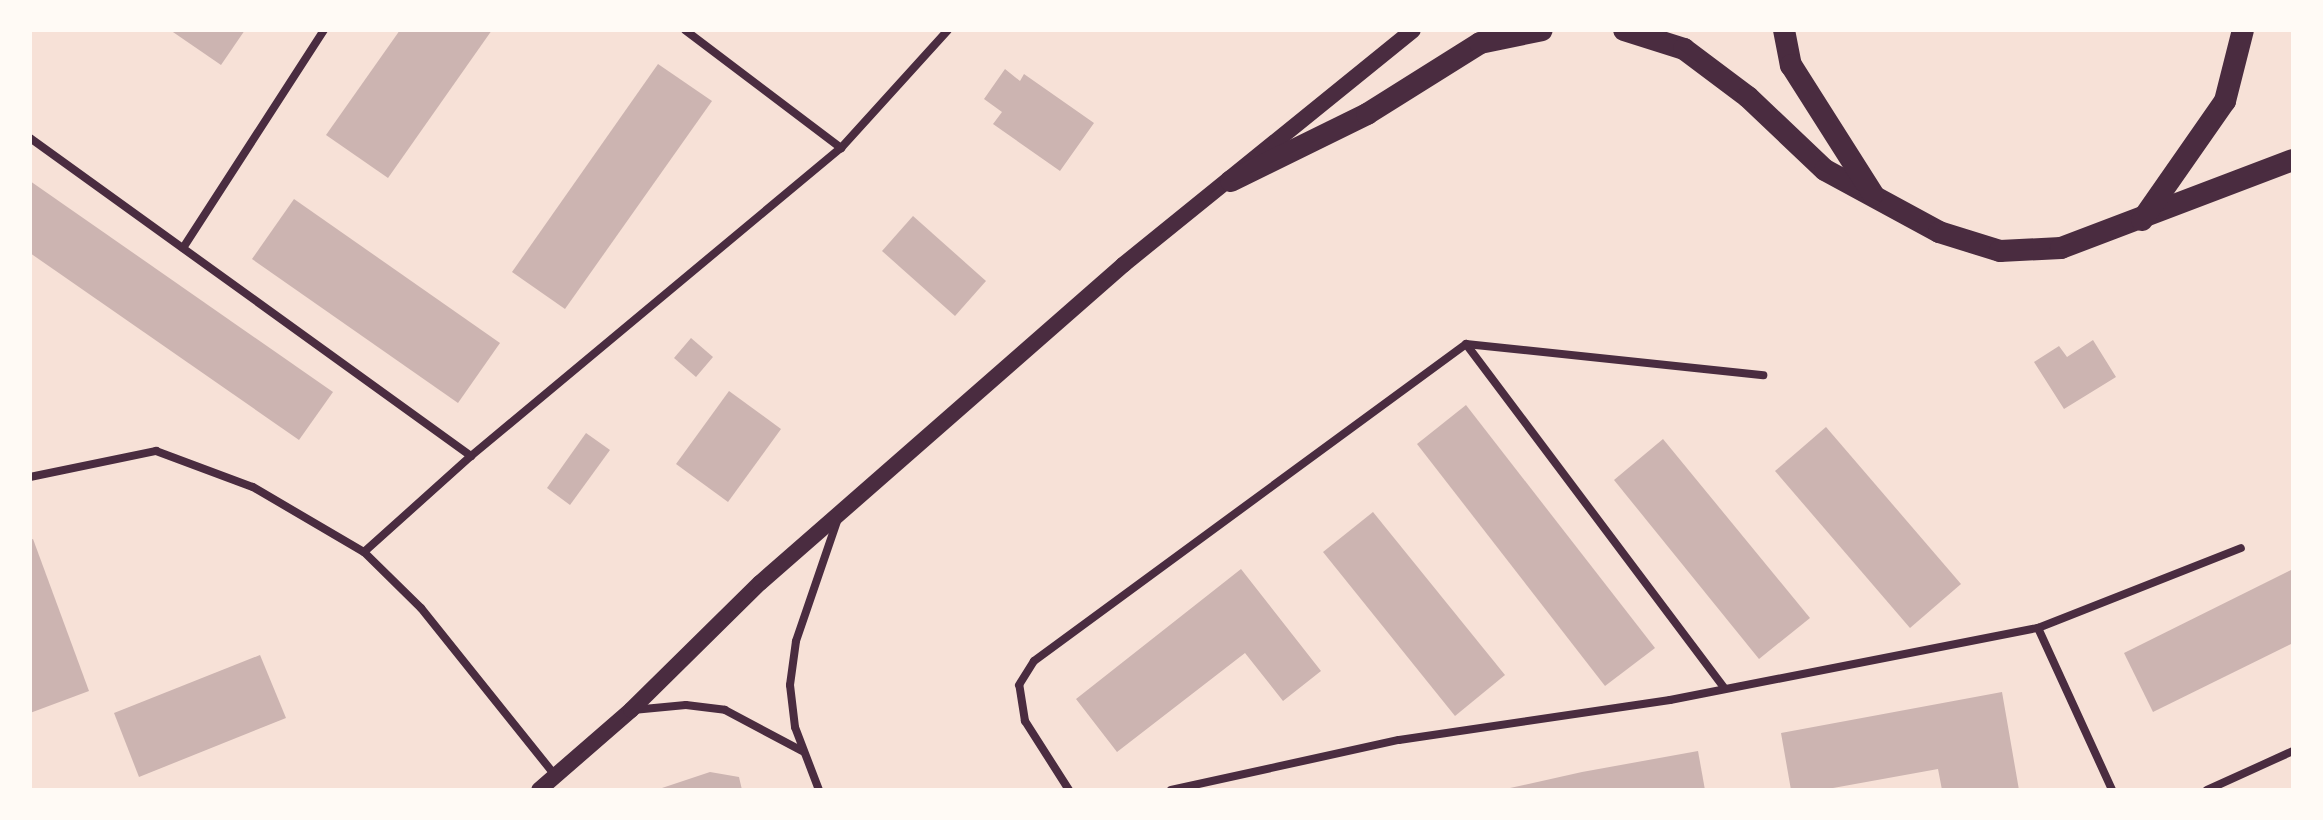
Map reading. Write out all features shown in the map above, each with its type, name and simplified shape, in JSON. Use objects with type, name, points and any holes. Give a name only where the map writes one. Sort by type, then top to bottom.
[{"type":"highway","points":[[1231,181],[1367,114],[1480,43],[1542,30]]},
{"type":"highway","points":[[1624,30],[1680,40],[1748,97],[1825,170],[1939,232],[2000,251],[2061,248],[2142,221],[2293,160]]},
{"type":"highway","points":[[1784,30],[1791,65],[1873,194]]},
{"type":"highway","points":[[2142,221],[2225,101],[2243,30]]},
{"type":"main road","points":[[539,790],[631,710],[760,583],[838,521],[1123,265],[1231,181],[1413,30]]},
{"type":"street","points":[[183,248],[324,30]]},
{"type":"street","points":[[685,30],[841,148]]},
{"type":"street","points":[[364,552],[471,456],[841,148],[948,30]]},
{"type":"street","points":[[30,138],[471,456]]},
{"type":"street","points":[[1069,790],[1025,721],[1019,685],[1034,661],[1466,344],[1763,375]]},
{"type":"street","points":[[1466,344],[1725,689]]},
{"type":"street","points":[[30,477],[156,451],[253,487],[364,552],[421,608],[555,775]]},
{"type":"street","points":[[819,790],[795,727],[790,685],[796,641],[838,521]]},
{"type":"street","points":[[1171,790],[1399,740],[1725,689],[2038,628],[2241,548]]},
{"type":"street","points":[[2038,628],[2112,790]]},
{"type":"street","points":[[631,710],[686,705],[725,710],[804,752]]},
{"type":"street","points":[[2207,790],[2293,751]]},
{"type":"building","points":[[170,30],[245,30],[221,65]]},
{"type":"building","points":[[400,30],[492,30],[388,178],[326,135]]},
{"type":"building","points":[[658,64],[712,101],[565,309],[512,272]]},
{"type":"building","points":[[1005,69],[1020,81],[1024,74],[1094,123],[1060,171],[993,124],[1002,112],[984,99]]},
{"type":"building","points":[[30,181],[333,392],[299,440],[30,253]]},
{"type":"building","points":[[294,199],[500,343],[458,403],[252,259]]},
{"type":"building","points":[[913,216],[986,281],[955,316],[882,251]]},
{"type":"building","points":[[691,338],[713,357],[696,377],[674,358]]},
{"type":"building","points":[[2093,340],[2116,377],[2064,409],[2034,362],[2059,346],[2067,357]]},
{"type":"building","points":[[729,391],[781,429],[728,502],[676,464]]},
{"type":"building","points":[[1466,405],[1655,648],[1605,686],[1417,444]]},
{"type":"building","points":[[1826,427],[1961,584],[1910,628],[1775,471]]},
{"type":"building","points":[[586,433],[610,450],[570,505],[547,488]]},
{"type":"building","points":[[1663,439],[1810,618],[1759,659],[1614,480]]},
{"type":"building","points":[[1373,512],[1505,675],[1455,716],[1323,552]]},
{"type":"building","points":[[33,539],[89,691],[30,713],[30,540]]},
{"type":"building","points":[[1241,569],[1321,671],[1283,701],[1245,653],[1117,752],[1076,699]]},
{"type":"building","points":[[2293,569],[2293,643],[2153,712],[2124,653]]},
{"type":"building","points":[[260,655],[286,718],[139,777],[114,713]]},
{"type":"building","points":[[2002,692],[2019,790],[1942,790],[1938,769],[1822,790],[1791,790],[1781,733]]},
{"type":"building","points":[[1698,751],[1705,790],[1501,790],[1582,772]]},
{"type":"building","points":[[710,772],[739,777],[742,790],[656,790]]}]
